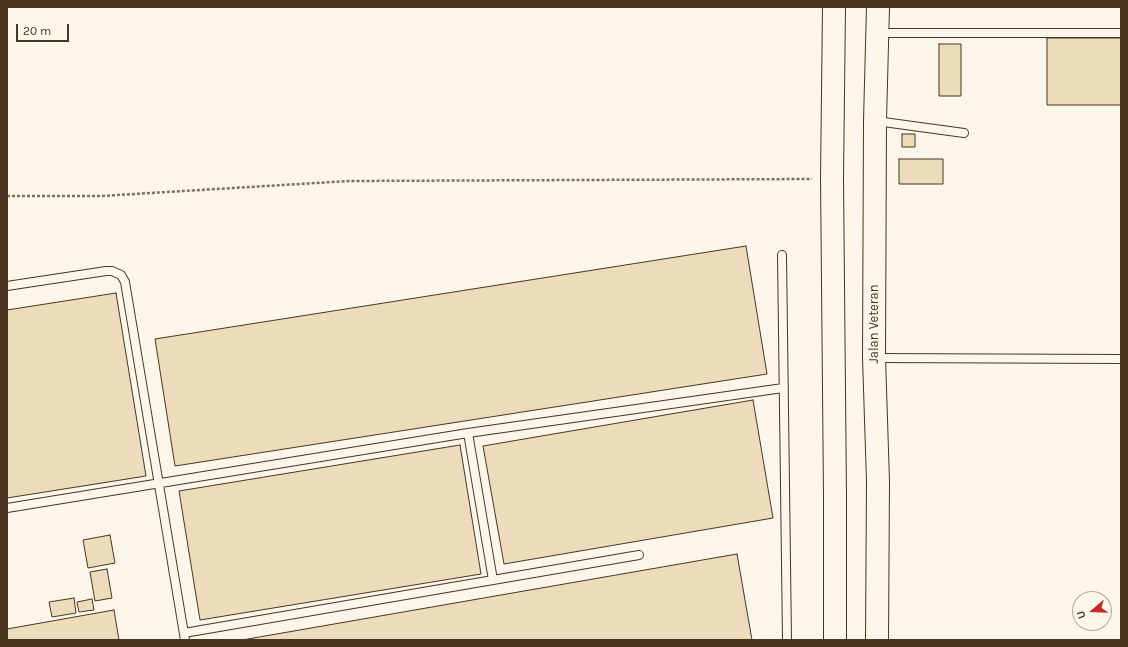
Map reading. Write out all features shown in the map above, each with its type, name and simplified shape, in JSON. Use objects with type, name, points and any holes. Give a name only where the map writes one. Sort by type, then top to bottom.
[{"type":"main road","points":[[834,7],[832,178],[835,640]]},
{"type":"main road","name":"Jalan Veteran","points":[[877,640],[878,481],[874,358],[876,33],[878,7]]},
{"type":"lane","points":[[876,33],[1121,33]]},
{"type":"lane","points":[[875,121],[964,133]]},
{"type":"lane","points":[[782,255],[787,640]]},
{"type":"lane","points":[[7,286],[106,271],[112,271],[121,275],[125,282],[185,637],[493,580],[639,556]]},
{"type":"lane","points":[[874,358],[1121,359]]},
{"type":"lane","points":[[7,508],[468,433],[784,388]]},
{"type":"lane","points":[[468,433],[493,580]]},
{"type":"path","points":[[7,196],[101,196],[349,181],[832,178]]},
{"type":"building","points":[[1047,38],[1121,38],[1121,105],[1047,105]]},
{"type":"building","points":[[939,44],[961,44],[961,96],[939,96]]},
{"type":"building","points":[[902,134],[915,134],[915,147],[902,147]]},
{"type":"building","points":[[899,159],[943,159],[943,184],[899,184]]},
{"type":"building","points":[[746,246],[767,374],[175,466],[155,339]]},
{"type":"building","points":[[116,293],[146,476],[7,498],[7,310]]},
{"type":"building","points":[[753,400],[773,518],[504,564],[483,446]]},
{"type":"building","points":[[460,445],[481,574],[200,620],[179,491]]},
{"type":"building","points":[[110,535],[115,563],[88,568],[83,540]]},
{"type":"building","points":[[737,554],[752,640],[242,640]]},
{"type":"building","points":[[107,569],[112,598],[95,601],[90,572]]},
{"type":"building","points":[[74,598],[76,613],[52,617],[49,602]]},
{"type":"building","points":[[92,599],[94,610],[79,612],[77,602]]},
{"type":"building","points":[[114,610],[119,640],[7,640],[7,629]]}]
